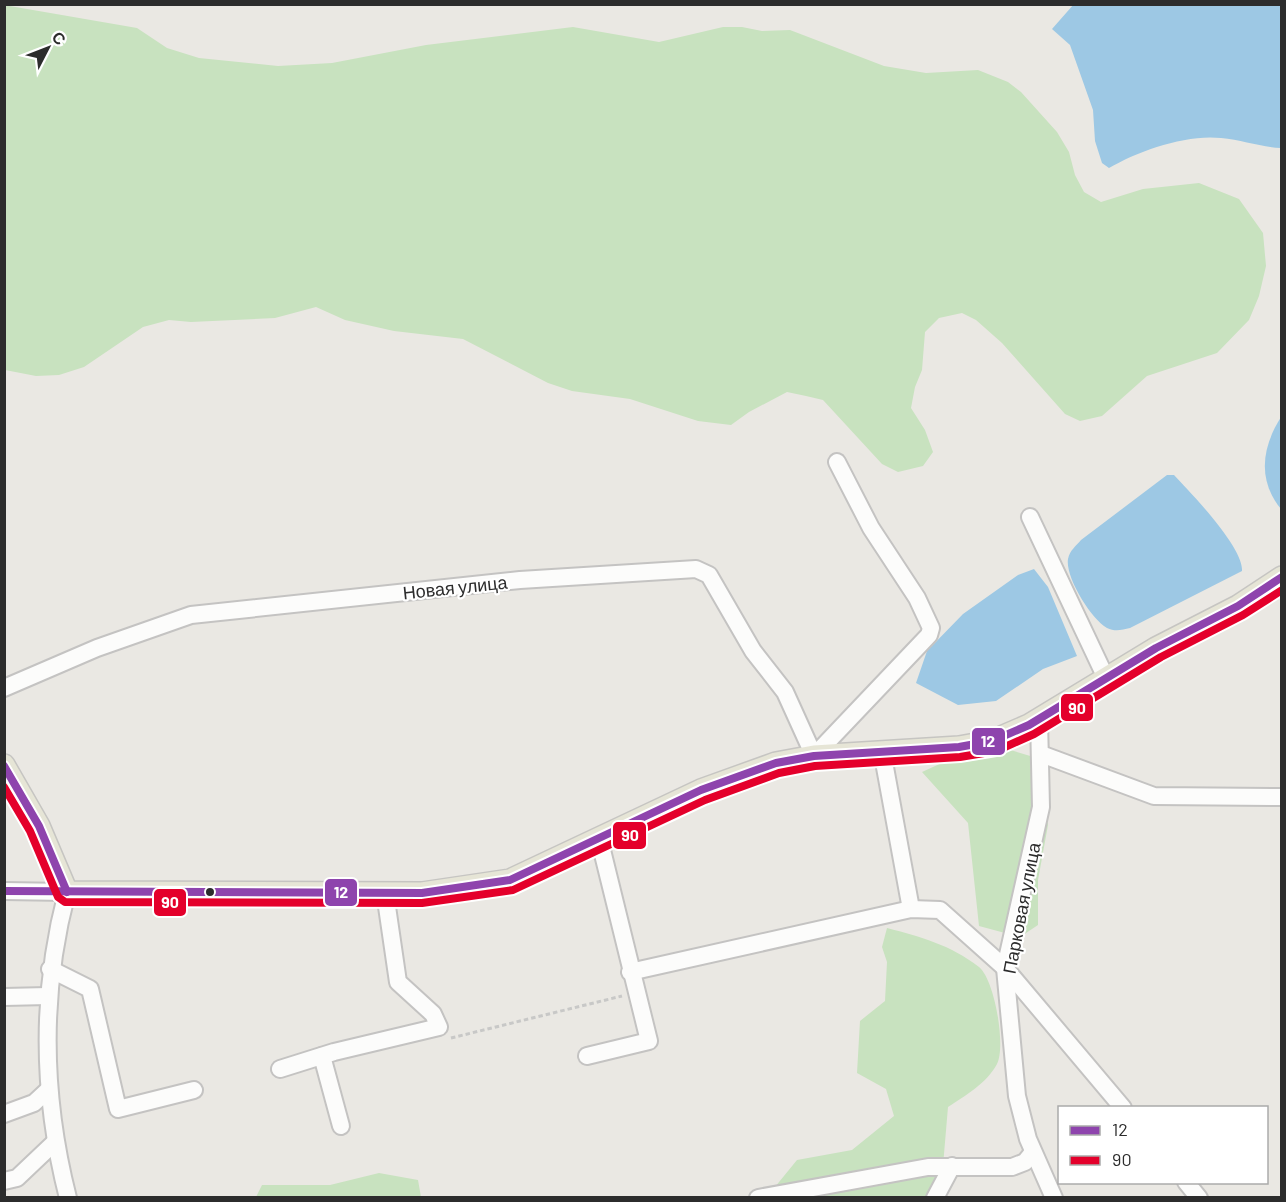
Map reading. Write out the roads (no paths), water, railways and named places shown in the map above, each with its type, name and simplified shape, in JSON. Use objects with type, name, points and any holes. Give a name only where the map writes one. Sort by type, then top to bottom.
[{"type":"main road","points":[[4,765],[39,826],[67,892],[422,893],[510,880],[737,776],[776,763],[814,756],[959,747],[992,741],[1039,719],[1106,678],[1238,606],[1281,577]]},
{"type":"street","points":[[814,756],[929,635],[931,628],[918,598],[877,537],[837,462]]},
{"type":"street","points":[[1030,517],[1106,678]]},
{"type":"street","name":"Новая улица","points":[[4,688],[98,648],[190,615],[519,580],[696,569],[709,575],[753,651],[785,692],[814,756]]},
{"type":"street","name":"Парковая улица","points":[[1039,719],[1041,807],[1005,968],[1017,1096],[1033,1152],[1054,1197]]},
{"type":"street","points":[[882,751],[911,909]]},
{"type":"street","points":[[1041,753],[1154,796],[1281,797]]},
{"type":"street","points":[[587,1056],[649,1041],[630,972],[599,838]]},
{"type":"street","points":[[4,891],[67,892],[50,969],[48,1090],[55,1142],[68,1197]]},
{"type":"street","points":[[280,1069],[322,1056],[441,1033],[434,1014],[398,982],[385,893]]},
{"type":"street","points":[[630,972],[911,909],[940,910],[1005,968],[1122,1106]]},
{"type":"street","points":[[50,969],[90,989],[118,1108],[194,1090]]},
{"type":"street","points":[[4,997],[48,996]]},
{"type":"street","points":[[322,1056],[341,1126]]},
{"type":"street","points":[[4,1114],[34,1104],[48,1090]]},
{"type":"street","points":[[4,1181],[17,1178],[55,1142]]},
{"type":"street","points":[[758,1197],[928,1167],[1012,1167],[1025,1162],[1033,1152]]},
{"type":"street","points":[[935,1197],[952,1166]]},
{"type":"street","points":[[1188,1184],[1199,1197]]},
{"type":"water","points":[[1074,4],[1281,5],[1281,148],[1207,137],[1163,145],[1109,168],[1102,163],[1095,141],[1093,110],[1070,45],[1052,29]]},
{"type":"water","points":[[1281,417],[1281,509],[1268,487],[1265,463],[1270,440]]},
{"type":"water","points":[[1167,475],[1174,475],[1226,535],[1235,549],[1242,571],[1130,628],[1118,630],[1107,628],[1094,616],[1080,597],[1068,567],[1069,556],[1081,540]]},
{"type":"water","points":[[1034,569],[1048,587],[1077,656],[1043,669],[996,701],[958,705],[916,683],[927,651],[963,614],[1018,575]]}]
